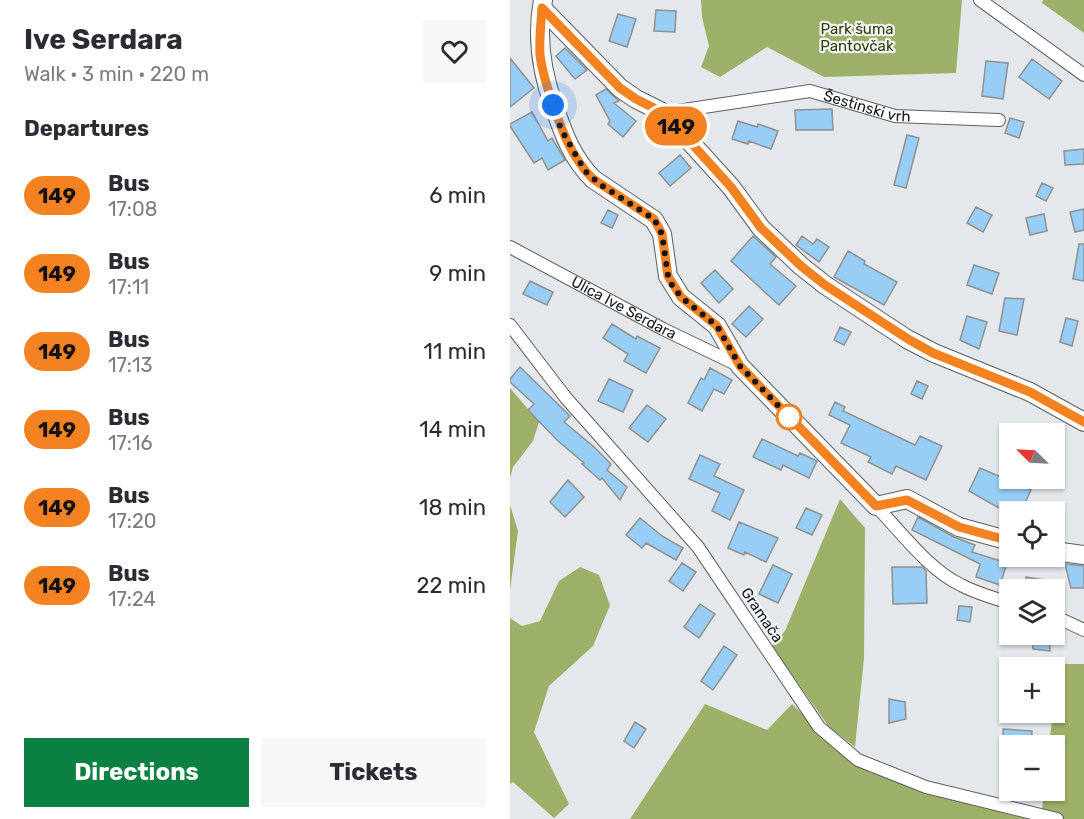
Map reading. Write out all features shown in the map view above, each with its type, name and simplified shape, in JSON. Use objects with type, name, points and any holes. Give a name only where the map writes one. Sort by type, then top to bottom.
[{"type":"street","points":[[980,0],[1084,75]]},
{"type":"street","points":[[542,4],[620,88],[664,113],[731,187],[761,228],[825,285],[933,353],[1030,392],[1084,422]]},
{"type":"street","name":"Ulica Ive Serdara","points":[[542,4],[540,54],[545,81],[561,129],[585,171],[593,179],[654,219],[662,234],[668,276],[681,297],[717,326],[740,366],[935,567],[960,585],[999,599]]},
{"type":"street","name":"Šestinski vrh","points":[[664,113],[810,91],[895,116],[999,120]]},
{"type":"street","name":"Ulica Ive Serdara","points":[[510,247],[663,329],[740,366]]},
{"type":"street","name":"Gramača","points":[[510,324],[566,398],[698,547],[819,727],[858,760],[926,787],[1056,819]]},
{"type":"street","points":[[876,506],[907,500],[959,527],[999,538]]},
{"type":"street","points":[[1065,553],[1084,555]]},
{"type":"street","points":[[1065,621],[1084,630]]},
{"type":"green space","name":"Park šuma Pantovčak","points":[[701,0],[962,0],[956,73],[824,77],[767,47],[720,77],[701,67],[709,46],[702,17]]},
{"type":"green space","points":[[1043,0],[1084,0],[1084,33],[1042,3]]},
{"type":"green space","points":[[510,388],[539,422],[533,441],[513,467],[510,478]]},
{"type":"green space","points":[[840,499],[865,528],[864,658],[855,747],[829,727],[772,646],[785,631]]},
{"type":"green space","points":[[510,505],[518,531],[510,590]]},
{"type":"green space","points":[[580,567],[599,575],[610,605],[593,646],[549,686],[534,732],[569,804],[554,818],[513,782],[510,784],[510,618],[522,626],[540,621],[559,581]]},
{"type":"green space","points":[[1065,664],[1084,664],[1084,819],[1041,819],[1043,801],[1065,801],[1065,735],[1050,735],[1052,723],[1065,723]]},
{"type":"green space","points":[[705,704],[767,730],[792,704],[853,764],[932,795],[1028,819],[630,819]]},
{"type":"building","points":[[656,10],[676,11],[675,32],[654,31]]},
{"type":"building","points":[[618,14],[636,19],[627,47],[609,41]]},
{"type":"building","points":[[565,48],[587,70],[575,79],[556,56]]},
{"type":"building","points":[[510,58],[534,88],[510,107]]},
{"type":"building","points":[[1032,59],[1062,81],[1049,99],[1019,77]]},
{"type":"building","points":[[986,61],[1008,63],[1003,99],[982,96]]},
{"type":"building","points":[[606,89],[619,101],[614,103],[636,121],[623,137],[608,124],[610,121],[596,95]]},
{"type":"building","points":[[832,109],[833,130],[796,130],[795,110]]},
{"type":"building","points":[[532,112],[548,141],[552,138],[565,160],[548,170],[542,158],[534,163],[510,126]]},
{"type":"building","points":[[1010,118],[1024,122],[1019,138],[1005,133]]},
{"type":"building","points":[[738,121],[757,127],[758,124],[778,131],[771,149],[749,141],[748,144],[732,139]]},
{"type":"building","points":[[907,135],[919,138],[906,188],[894,185]]},
{"type":"building","points":[[1084,149],[1084,164],[1065,165],[1064,151]]},
{"type":"building","points":[[680,155],[691,168],[670,186],[659,173]]},
{"type":"building","points":[[1042,183],[1053,188],[1046,201],[1036,196]]},
{"type":"building","points":[[976,207],[992,215],[983,232],[967,223]]},
{"type":"building","points":[[1084,209],[1084,230],[1075,232],[1070,212]]},
{"type":"building","points":[[608,210],[618,215],[612,228],[601,223]]},
{"type":"building","points":[[1044,214],[1047,231],[1030,235],[1026,218]]},
{"type":"building","points":[[753,236],[776,257],[770,264],[796,286],[779,305],[731,261]]},
{"type":"building","points":[[802,236],[813,244],[817,239],[829,247],[819,262],[796,245]]},
{"type":"building","points":[[1079,244],[1084,244],[1084,281],[1073,279]]},
{"type":"building","points":[[848,251],[865,261],[864,264],[897,282],[884,305],[834,277]]},
{"type":"building","points":[[974,265],[999,273],[992,294],[967,285]]},
{"type":"building","points":[[715,270],[733,289],[719,303],[701,283]]},
{"type":"building","points":[[530,281],[553,292],[547,305],[523,294]]},
{"type":"building","points":[[1005,298],[1024,299],[1017,335],[999,331]]},
{"type":"building","points":[[749,306],[763,319],[746,337],[732,324]]},
{"type":"building","points":[[967,316],[987,322],[979,349],[960,340]]},
{"type":"building","points":[[1066,318],[1078,321],[1072,346],[1060,342]]},
{"type":"building","points":[[612,324],[636,339],[637,336],[660,348],[646,373],[624,361],[628,354],[603,338]]},
{"type":"building","points":[[840,327],[851,332],[844,345],[834,340]]},
{"type":"building","points":[[520,367],[570,416],[564,422],[611,464],[607,470],[627,487],[620,500],[602,478],[600,480],[582,464],[584,463],[558,441],[528,410],[534,404],[510,382]]},
{"type":"building","points":[[710,368],[732,380],[724,394],[714,389],[702,411],[688,403],[701,378],[704,380]]},
{"type":"building","points":[[609,379],[633,390],[623,412],[598,401]]},
{"type":"building","points":[[917,381],[928,386],[922,399],[911,394]]},
{"type":"building","points":[[835,402],[845,407],[843,411],[915,445],[920,436],[942,446],[926,480],[896,466],[892,474],[868,462],[871,457],[841,443],[850,425],[829,415]]},
{"type":"building","points":[[647,405],[666,419],[648,442],[629,428]]},
{"type":"building","points":[[762,439],[798,456],[800,453],[817,461],[809,478],[783,465],[781,470],[753,457]]},
{"type":"building","points":[[700,455],[720,464],[714,476],[744,490],[730,520],[712,511],[720,493],[689,479]]},
{"type":"building","points":[[980,468],[999,476],[999,489],[1031,490],[1026,501],[999,501],[999,508],[969,491]]},
{"type":"building","points":[[568,480],[584,497],[565,517],[550,502]]},
{"type":"building","points":[[806,508],[822,515],[812,535],[796,528]]},
{"type":"building","points":[[918,517],[954,537],[975,545],[972,552],[999,560],[999,567],[1006,567],[1002,579],[999,579],[999,585],[976,577],[980,564],[912,530]]},
{"type":"building","points":[[640,518],[662,536],[683,548],[676,560],[646,543],[642,548],[626,535]]},
{"type":"building","points":[[739,522],[778,538],[766,562],[745,552],[744,555],[728,548]]},
{"type":"building","points":[[682,563],[696,572],[683,591],[669,581]]},
{"type":"building","points":[[1065,564],[1084,566],[1084,588],[1071,588]]},
{"type":"building","points":[[773,565],[792,574],[778,603],[759,594]]},
{"type":"building","points":[[892,567],[922,567],[926,571],[927,603],[893,604]]},
{"type":"building","points":[[700,604],[715,614],[699,638],[684,627]]},
{"type":"building","points":[[959,606],[972,607],[970,622],[957,620]]},
{"type":"building","points":[[1033,645],[1050,645],[1050,651],[1033,649]]},
{"type":"building","points":[[724,646],[737,655],[713,690],[701,681]]},
{"type":"building","points":[[889,699],[905,702],[906,719],[889,723]]},
{"type":"building","points":[[635,722],[646,729],[634,748],[624,741]]},
{"type":"building","points":[[1003,729],[1032,731],[1032,735],[1003,735]]},
{"type":"bus line","name":"149","points":[[999,538],[959,527],[907,500],[876,506],[740,366],[717,326],[681,297],[672,285],[668,276],[662,234],[654,219],[593,179],[579,163],[571,149],[561,129],[545,81],[540,54],[542,8],[620,88],[664,113],[731,187],[761,228],[825,285],[933,353],[1030,392],[1084,422]]},
{"type":"route","points":[[553,105],[561,129],[585,171],[601,185],[654,219],[662,234],[668,276],[672,285],[681,297],[717,326],[740,366],[789,417]]}]
